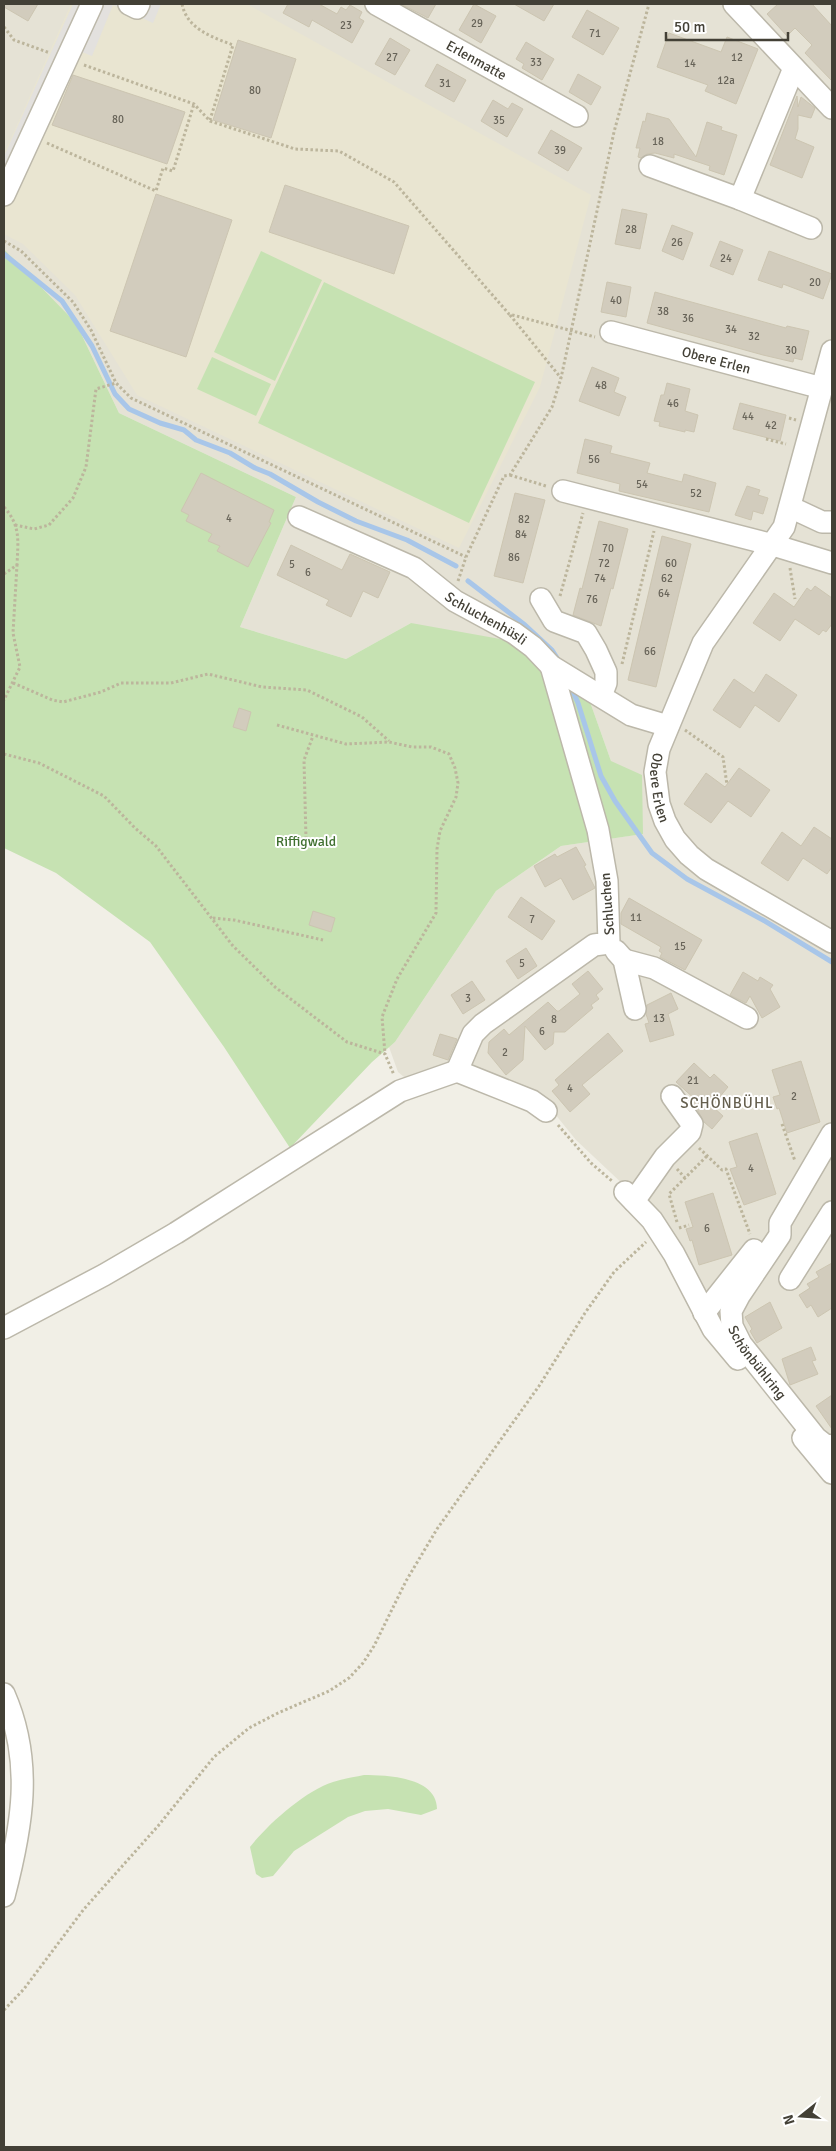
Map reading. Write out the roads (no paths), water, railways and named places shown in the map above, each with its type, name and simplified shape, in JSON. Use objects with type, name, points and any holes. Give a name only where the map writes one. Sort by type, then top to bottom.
[{"type":"street","points":[[4,195],[92,4]]},
{"type":"street","points":[[129,4],[137,8],[139,4]]},
{"type":"street","name":"Erlenmatte","points":[[376,4],[577,116]]},
{"type":"street","points":[[734,4],[832,108]]},
{"type":"street","points":[[740,199],[794,68]]},
{"type":"street","points":[[650,166],[740,199],[811,228]]},
{"type":"street","name":"Obere Erlen","points":[[611,332],[822,388]]},
{"type":"street","name":"Obere Erlen","points":[[832,351],[822,388],[825,409],[784,527],[703,643],[659,748],[655,772],[659,804],[665,821],[674,839],[689,855],[706,869],[832,942]]},
{"type":"street","points":[[563,491],[773,545],[832,563]]},
{"type":"street","points":[[790,507],[822,522],[832,522]]},
{"type":"street","name":"Schluchenhüsli","points":[[299,517],[414,568],[455,601],[514,633],[533,647],[551,666],[631,715],[669,724]]},
{"type":"street","points":[[541,599],[554,621],[586,633],[606,672],[606,683],[601,696]]},
{"type":"street","name":"Schluchen","points":[[458,1071],[473,1034],[483,1024],[594,945],[609,943],[607,880],[598,830],[551,666]]},
{"type":"street","points":[[609,943],[624,960],[635,1009]]},
{"type":"street","points":[[624,960],[654,968],[747,1018]]},
{"type":"street","points":[[4,1328],[176,1234],[400,1090],[458,1071],[532,1101],[546,1111]]},
{"type":"street","points":[[672,1096],[692,1124],[687,1135],[630,1196],[652,1220],[669,1229],[674,1254],[713,1329],[832,1474]]},
{"type":"street","name":"Schönbühlring","points":[[832,1134],[780,1223],[780,1235],[731,1311],[732,1326],[741,1344],[816,1438],[825,1446],[832,1446]]},
{"type":"street","points":[[790,1278],[832,1212]]},
{"type":"street","points":[[704,1313],[773,1226],[780,1223]]},
{"type":"street","points":[[4,1694],[19,1750],[23,1793],[19,1832],[4,1896]]},
{"type":"waterway","points":[[4,254],[62,301],[92,346],[115,394],[129,409],[160,423],[184,430],[196,440],[230,453],[318,502],[356,521],[407,540],[456,566]]},
{"type":"waterway","points":[[468,581],[525,625],[552,650],[559,661]]},
{"type":"waterway","points":[[571,687],[578,703],[601,776],[615,801],[652,853],[687,879],[763,920],[832,962]]},
{"type":"district","name":"SCHÖNBÜHL","points":[[727,1103]]},
{"type":"park label","name":"Riffigwald","points":[[306,841]]}]
